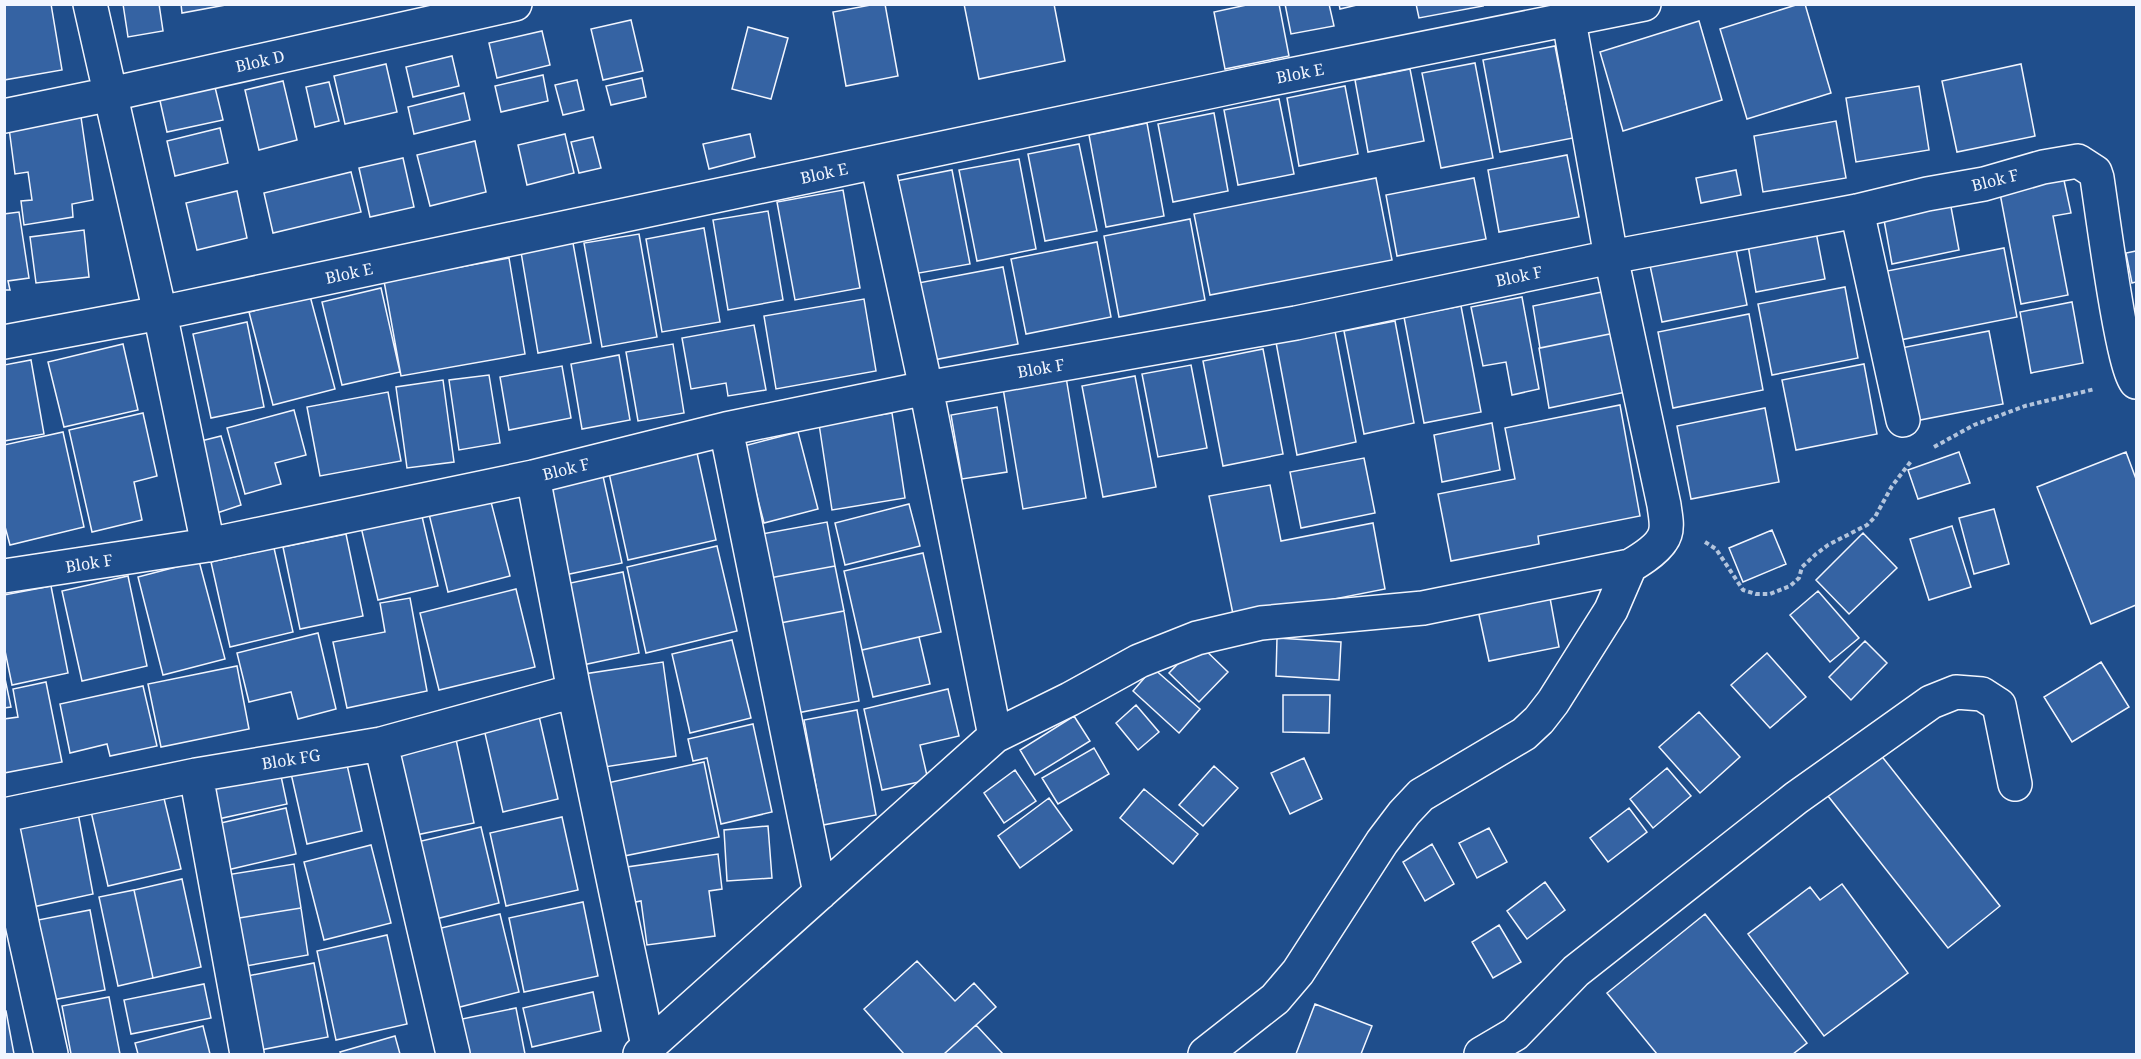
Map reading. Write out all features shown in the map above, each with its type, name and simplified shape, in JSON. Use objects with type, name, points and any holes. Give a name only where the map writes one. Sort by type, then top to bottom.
[{"type":"street","points":[[90,4],[160,313],[208,544]]},
{"type":"street","name":"Blok D","points":[[4,116],[515,4]]},
{"type":"street","name":"Blok E","points":[[4,342],[160,313],[877,162],[1568,12],[1644,4]]},
{"type":"street","points":[[644,1050],[995,736],[1070,699],[1139,661],[1197,638],[1261,623],[1423,608],[1630,566],[1661,541],[1666,533],[1664,505],[1611,257],[1568,12]]},
{"type":"street","name":"Blok F","points":[[4,576],[208,544],[533,477],[726,429],[926,388],[1296,322],[1611,257],[1857,211],[1927,194],[1984,184],[2043,167],[2078,161],[2095,172],[2097,178],[2122,328],[2130,370],[2135,381]]},
{"type":"street","points":[[877,162],[926,388],[995,736]]},
{"type":"street","points":[[1857,211],[1903,420]]},
{"type":"street","points":[[726,429],[820,893]]},
{"type":"street","points":[[533,477],[644,1050]]},
{"type":"street","points":[[1205,1054],[1275,999],[1298,972],[1382,842],[1421,795],[1524,734],[1539,720],[1553,702],[1611,610],[1630,566]]},
{"type":"street","name":"Blok FG","points":[[4,815],[196,775],[381,744],[574,692]]},
{"type":"street","points":[[1481,1054],[1515,1034],[1576,971],[1796,798],[1931,702],[1956,692],[1982,694],[1999,705],[2015,784]]},
{"type":"street","points":[[381,744],[453,1054]]},
{"type":"street","points":[[196,775],[247,1054]]},
{"type":"street","points":[[4,834],[51,1054]]},
{"type":"path","points":[[1924,452],[1974,425],[2025,406],[2135,381]]},
{"type":"path","points":[[1666,533],[1705,542],[1716,549],[1743,590],[1756,594],[1770,594],[1790,586],[1799,578],[1803,567],[1822,550],[1867,525],[1875,518],[1892,486],[1909,462],[1916,457]]},
{"type":"building","points":[[4,4],[51,4],[62,70],[4,80]]},
{"type":"building","points":[[123,4],[159,4],[163,31],[128,37]]},
{"type":"building","points":[[181,4],[231,4],[182,13]]},
{"type":"building","points":[[885,4],[898,76],[846,86],[833,12]]},
{"type":"building","points":[[964,4],[1054,4],[1065,61],[979,79]]},
{"type":"building","points":[[1251,4],[1279,4],[1289,56],[1225,69],[1214,12]]},
{"type":"building","points":[[1285,4],[1329,4],[1334,26],[1291,34]]},
{"type":"building","points":[[1339,4],[1361,4],[1340,9]]},
{"type":"building","points":[[1416,4],[1482,4],[1483,6],[1419,18]]},
{"type":"building","points":[[1805,4],[1831,93],[1747,119],[1720,29]]},
{"type":"building","points":[[631,20],[643,71],[603,80],[591,29]]},
{"type":"building","points":[[1699,21],[1722,100],[1623,131],[1600,52]]},
{"type":"building","points":[[748,27],[788,38],[771,99],[732,89]]},
{"type":"building","points":[[542,31],[550,65],[497,78],[489,43]]},
{"type":"building","points":[[1555,46],[1573,138],[1500,152],[1483,60]]},
{"type":"building","points":[[452,56],[459,86],[413,97],[406,67]]},
{"type":"building","points":[[1475,63],[1493,158],[1441,168],[1422,73]]},
{"type":"building","points":[[386,64],[397,112],[345,124],[334,76]]},
{"type":"building","points":[[2021,64],[2035,136],[1957,152],[1942,81]]},
{"type":"building","points":[[1410,69],[1424,141],[1368,152],[1355,80]]},
{"type":"building","points":[[543,75],[548,101],[501,112],[495,86]]},
{"type":"building","points":[[642,78],[646,97],[611,105],[606,86]]},
{"type":"building","points":[[213,79],[223,120],[167,132],[158,92]]},
{"type":"building","points":[[577,80],[584,110],[563,115],[555,85]]},
{"type":"building","points":[[283,81],[297,140],[259,150],[245,90]]},
{"type":"building","points":[[329,82],[339,121],[315,127],[306,87]]},
{"type":"building","points":[[1345,86],[1358,154],[1299,166],[1287,98]]},
{"type":"building","points":[[1919,86],[1929,150],[1856,162],[1846,98]]},
{"type":"building","points":[[464,93],[470,120],[414,134],[408,107]]},
{"type":"building","points":[[1279,99],[1294,174],[1238,185],[1224,110]]},
{"type":"building","points":[[1214,113],[1228,191],[1173,202],[1158,124]]},
{"type":"building","points":[[81,117],[93,200],[72,204],[73,217],[24,225],[21,201],[32,200],[28,172],[15,174],[9,128]]},
{"type":"building","points":[[1836,121],[1846,178],[1763,192],[1754,136]]},
{"type":"building","points":[[1147,123],[1164,216],[1106,227],[1089,135]]},
{"type":"building","points":[[220,128],[228,163],[175,176],[167,141]]},
{"type":"building","points":[[565,134],[574,173],[527,185],[518,145]]},
{"type":"building","points":[[750,134],[755,157],[709,169],[703,144]]},
{"type":"building","points":[[593,137],[601,168],[579,173],[571,142]]},
{"type":"building","points":[[475,141],[486,192],[430,206],[417,155]]},
{"type":"building","points":[[1079,144],[1097,231],[1045,241],[1028,154]]},
{"type":"building","points":[[1567,155],[1579,217],[1499,232],[1488,170]]},
{"type":"building","points":[[403,158],[414,207],[370,217],[359,168]]},
{"type":"building","points":[[1019,159],[1036,249],[977,261],[959,170]]},
{"type":"building","points":[[952,170],[970,264],[908,275],[891,182]]},
{"type":"building","points":[[1736,170],[1741,195],[1701,203],[1696,178]]},
{"type":"building","points":[[2062,171],[2071,213],[2053,216],[2068,295],[2021,304],[1998,183]]},
{"type":"building","points":[[351,172],[361,212],[273,233],[264,193]]},
{"type":"building","points":[[1376,178],[1392,260],[1210,295],[1194,214]]},
{"type":"building","points":[[1474,178],[1486,239],[1397,256],[1386,195]]},
{"type":"building","points":[[843,190],[860,288],[795,300],[777,202]]},
{"type":"building","points":[[237,191],[247,238],[197,250],[186,203]]},
{"type":"building","points":[[1949,196],[1959,250],[1892,264],[1882,209]]},
{"type":"building","points":[[768,211],[783,300],[728,310],[713,220]]},
{"type":"building","points":[[19,212],[29,278],[8,281],[10,290],[4,290],[4,214]]},
{"type":"building","points":[[1190,219],[1205,300],[1119,317],[1104,236]]},
{"type":"building","points":[[704,228],[720,322],[662,332],[646,239]]},
{"type":"building","points":[[84,230],[89,277],[36,283],[30,237]]},
{"type":"building","points":[[1816,232],[1825,279],[1756,292],[1748,245]]},
{"type":"building","points":[[639,234],[657,337],[602,347],[584,243]]},
{"type":"building","points":[[1734,239],[1747,305],[1662,322],[1648,256]]},
{"type":"building","points":[[1097,242],[1111,317],[1026,334],[1011,259]]},
{"type":"building","points":[[573,243],[591,343],[538,353],[521,252]]},
{"type":"building","points":[[2004,248],[2017,317],[1900,340],[1887,271]]},
{"type":"building","points":[[2136,251],[2136,282],[2132,283],[2126,253]]},
{"type":"building","points":[[509,258],[525,354],[401,376],[384,281]]},
{"type":"building","points":[[1003,267],[1018,344],[928,361],[913,284]]},
{"type":"building","points":[[1845,287],[1858,358],[1772,375],[1758,304]]},
{"type":"building","points":[[381,288],[400,372],[342,385],[322,302]]},
{"type":"building","points":[[1607,291],[1615,333],[1540,348],[1533,306]]},
{"type":"building","points":[[310,296],[335,389],[273,405],[249,312]]},
{"type":"building","points":[[1522,297],[1539,389],[1512,395],[1506,362],[1483,366],[1471,307]]},
{"type":"building","points":[[864,299],[876,371],[776,389],[764,316]]},
{"type":"building","points":[[2072,302],[2083,363],[2031,373],[2020,312]]},
{"type":"building","points":[[1461,306],[1481,412],[1424,423],[1404,317]]},
{"type":"building","points":[[1749,314],[1763,390],[1673,408],[1658,332]]},
{"type":"building","points":[[1395,321],[1414,423],[1364,434],[1344,331]]},
{"type":"building","points":[[247,322],[264,407],[211,418],[193,334]]},
{"type":"building","points":[[754,325],[766,390],[728,396],[726,383],[691,389],[682,338]]},
{"type":"building","points":[[1334,326],[1356,442],[1297,455],[1275,337]]},
{"type":"building","points":[[1989,331],[2003,404],[1915,421],[1901,348]]},
{"type":"building","points":[[1615,333],[1626,392],[1549,408],[1539,348]]},
{"type":"building","points":[[123,344],[138,410],[64,427],[48,362]]},
{"type":"building","points":[[673,344],[684,413],[638,421],[626,352]]},
{"type":"building","points":[[1263,349],[1283,454],[1223,466],[1203,361]]},
{"type":"building","points":[[619,355],[630,420],[582,429],[571,364]]},
{"type":"building","points":[[31,360],[44,434],[4,441],[4,365]]},
{"type":"building","points":[[1864,364],[1877,434],[1796,450],[1782,380]]},
{"type":"building","points":[[1191,365],[1207,448],[1158,457],[1142,374]]},
{"type":"building","points":[[562,366],[571,418],[509,430],[500,377]]},
{"type":"building","points":[[489,375],[500,443],[459,450],[449,380]]},
{"type":"building","points":[[1135,376],[1156,487],[1103,497],[1082,386]]},
{"type":"building","points":[[1066,377],[1086,498],[1023,509],[1003,388]]},
{"type":"building","points":[[443,380],[454,462],[407,468],[396,387]]},
{"type":"building","points":[[388,392],[401,461],[320,476],[307,407]]},
{"type":"building","points":[[1620,405],[1640,516],[1538,536],[1539,544],[1451,561],[1438,494],[1515,479],[1505,428]]},
{"type":"building","points":[[997,407],[1007,472],[962,479],[951,415]]},
{"type":"building","points":[[1765,408],[1779,482],[1691,499],[1677,426]]},
{"type":"building","points":[[294,410],[306,455],[275,463],[281,484],[245,494],[227,428]]},
{"type":"building","points":[[143,413],[157,476],[134,482],[142,520],[92,532],[69,430]]},
{"type":"building","points":[[892,413],[905,498],[832,510],[819,424]]},
{"type":"building","points":[[1492,423],[1500,470],[1442,482],[1434,435]]},
{"type":"building","points":[[63,432],[84,527],[10,545],[4,523],[4,445]]},
{"type":"building","points":[[798,432],[818,509],[764,523],[744,446]]},
{"type":"building","points":[[221,436],[241,505],[217,513],[197,442]]},
{"type":"building","points":[[1959,452],[1970,483],[1918,499],[1908,470]]},
{"type":"building","points":[[2126,452],[2136,479],[2136,605],[2091,624],[2037,487]]},
{"type":"building","points":[[697,453],[716,540],[628,560],[609,473]]},
{"type":"building","points":[[1364,458],[1375,513],[1301,528],[1290,472]]},
{"type":"building","points":[[603,476],[622,563],[560,576],[542,489]]},
{"type":"building","points":[[1270,485],[1281,541],[1373,523],[1385,589],[1234,619],[1209,496]]},
{"type":"building","points":[[490,498],[510,576],[448,592],[429,514]]},
{"type":"building","points":[[909,504],[920,546],[845,565],[835,523]]},
{"type":"building","points":[[1994,509],[2009,564],[1974,574],[1959,518]]},
{"type":"building","points":[[421,512],[438,586],[378,600],[361,527]]},
{"type":"building","points":[[827,522],[835,566],[764,579],[756,535]]},
{"type":"building","points":[[1952,526],[1971,587],[1929,600],[1910,539]]},
{"type":"building","points":[[1772,530],[1786,564],[1743,582],[1729,548]]},
{"type":"building","points":[[1863,533],[1897,568],[1849,614],[1816,580]]},
{"type":"building","points":[[346,534],[363,616],[300,629],[283,547]]},
{"type":"building","points":[[717,546],[737,631],[646,653],[627,567]]},
{"type":"building","points":[[274,548],[293,632],[230,647],[211,562]]},
{"type":"building","points":[[923,553],[941,632],[862,650],[844,571]]},
{"type":"building","points":[[199,561],[225,659],[163,675],[138,577]]},
{"type":"building","points":[[835,566],[844,611],[775,624],[764,579]]},
{"type":"building","points":[[623,572],[639,653],[578,666],[561,585]]},
{"type":"building","points":[[128,576],[147,666],[82,681],[62,591]]},
{"type":"building","points":[[51,586],[68,673],[12,685],[4,646],[4,595]]},
{"type":"building","points":[[1548,587],[1559,647],[1489,661],[1476,601]]},
{"type":"building","points":[[516,589],[535,667],[439,690],[420,613]]},
{"type":"building","points":[[1818,591],[1859,638],[1830,662],[1790,615]]},
{"type":"building","points":[[410,598],[427,691],[347,708],[333,642],[385,632],[380,603]]},
{"type":"building","points":[[844,611],[859,701],[792,714],[775,624]]},
{"type":"building","points":[[318,633],[336,709],[298,719],[291,692],[249,702],[237,653]]},
{"type":"building","points":[[919,637],[930,684],[873,697],[862,650]]},
{"type":"building","points":[[1277,638],[1341,642],[1339,680],[1276,676]]},
{"type":"building","points":[[732,640],[751,718],[690,733],[672,654]]},
{"type":"building","points":[[1865,641],[1887,663],[1851,700],[1829,677]]},
{"type":"building","points":[[1198,643],[1228,672],[1199,702],[1169,673]]},
{"type":"building","points":[[1767,653],[1806,697],[1770,728],[1731,685]]},
{"type":"building","points":[[663,662],[676,756],[598,768],[584,674]]},
{"type":"building","points":[[2101,662],[2129,707],[2072,742],[2044,697]]},
{"type":"building","points":[[237,666],[249,729],[161,747],[148,684]]},
{"type":"building","points":[[1153,668],[1200,709],[1179,733],[1133,691]]},
{"type":"building","points":[[4,674],[11,707],[4,708]]},
{"type":"building","points":[[46,682],[62,762],[4,773],[4,719],[18,717],[13,689]]},
{"type":"building","points":[[143,686],[157,746],[110,756],[107,744],[70,753],[60,704]]},
{"type":"building","points":[[948,689],[959,736],[920,745],[928,780],[882,790],[864,709]]},
{"type":"building","points":[[1283,695],[1330,695],[1329,733],[1283,732]]},
{"type":"building","points":[[1136,705],[1159,732],[1138,750],[1116,723]]},
{"type":"building","points":[[857,710],[876,815],[823,825],[804,720]]},
{"type":"building","points":[[1699,712],[1740,757],[1700,793],[1659,747]]},
{"type":"building","points":[[539,716],[558,799],[503,812],[484,729]]},
{"type":"building","points":[[1074,716],[1090,741],[1035,775],[1020,750]]},
{"type":"building","points":[[753,724],[772,812],[721,824],[707,758],[693,761],[688,739]]},
{"type":"building","points":[[454,730],[474,823],[416,835],[397,742]]},
{"type":"building","points":[[1094,748],[1109,774],[1058,804],[1042,778]]},
{"type":"building","points":[[1880,754],[2000,906],[1948,948],[1828,796]]},
{"type":"building","points":[[345,756],[362,831],[307,844],[290,769]]},
{"type":"building","points":[[1304,758],[1322,799],[1290,814],[1271,773]]},
{"type":"building","points":[[278,762],[287,804],[218,819],[209,777]]},
{"type":"building","points":[[704,762],[719,837],[614,858],[598,785]]},
{"type":"building","points":[[1214,766],[1238,788],[1203,826],[1179,805]]},
{"type":"building","points":[[1667,768],[1691,796],[1653,828],[1630,799]]},
{"type":"building","points":[[1015,770],[1036,801],[1004,823],[984,793]]},
{"type":"building","points":[[1144,789],[1198,834],[1173,864],[1120,818]]},
{"type":"building","points":[[162,790],[181,869],[108,886],[90,807]]},
{"type":"building","points":[[1049,798],[1072,830],[1020,868],[998,836]]},
{"type":"building","points":[[286,808],[296,854],[223,871],[212,825]]},
{"type":"building","points":[[1629,808],[1647,832],[1608,862],[1590,838]]},
{"type":"building","points":[[78,813],[93,894],[28,908],[11,827]]},
{"type":"building","points":[[562,817],[578,890],[506,906],[490,833]]},
{"type":"building","points":[[768,826],[772,878],[727,881],[724,830]]},
{"type":"building","points":[[481,827],[499,903],[432,920],[413,843]]},
{"type":"building","points":[[1489,828],[1507,862],[1477,878],[1459,843]]},
{"type":"building","points":[[1432,844],[1454,884],[1425,901],[1403,862]]},
{"type":"building","points":[[371,845],[391,923],[324,940],[304,862]]},
{"type":"building","points":[[718,854],[722,889],[709,891],[715,936],[647,945],[641,901],[625,904],[620,868]]},
{"type":"building","points":[[294,864],[301,908],[233,919],[226,875]]},
{"type":"building","points":[[182,879],[201,967],[153,978],[134,890]]},
{"type":"building","points":[[1545,882],[1565,910],[1527,939],[1507,911]]},
{"type":"building","points":[[1842,884],[1908,973],[1824,1036],[1748,934],[1810,887],[1820,900]]},
{"type":"building","points":[[134,890],[153,978],[118,986],[99,897]]},
{"type":"building","points":[[583,902],[598,976],[524,992],[509,918]]},
{"type":"building","points":[[301,908],[308,955],[240,967],[233,919]]},
{"type":"building","points":[[90,910],[105,990],[52,1000],[38,920]]},
{"type":"building","points":[[500,914],[519,992],[456,1008],[437,929]]},
{"type":"building","points":[[1705,914],[1807,1043],[1793,1054],[1657,1054],[1607,993]]},
{"type":"building","points":[[1499,925],[1521,962],[1493,978],[1472,942]]},
{"type":"building","points":[[387,935],[407,1024],[336,1040],[317,951]]},
{"type":"building","points":[[917,961],[955,1001],[974,983],[996,1007],[944,1054],[904,1054],[864,1009]]},
{"type":"building","points":[[314,963],[328,1037],[255,1051],[242,977]]},
{"type":"building","points":[[204,984],[211,1018],[131,1034],[124,1000]]},
{"type":"building","points":[[593,992],[601,1031],[532,1047],[523,1008]]},
{"type":"building","points":[[109,997],[120,1054],[71,1054],[62,1006]]},
{"type":"building","points":[[1315,1004],[1372,1026],[1361,1054],[1296,1054]]},
{"type":"building","points":[[516,1008],[525,1054],[469,1054],[462,1019]]},
{"type":"building","points":[[4,1011],[6,1011],[14,1054],[4,1054]]},
{"type":"building","points":[[976,1025],[1003,1054],[944,1054]]},
{"type":"building","points":[[203,1026],[210,1054],[138,1054],[135,1043]]},
{"type":"building","points":[[395,1036],[400,1054],[341,1054],[340,1052]]}]
